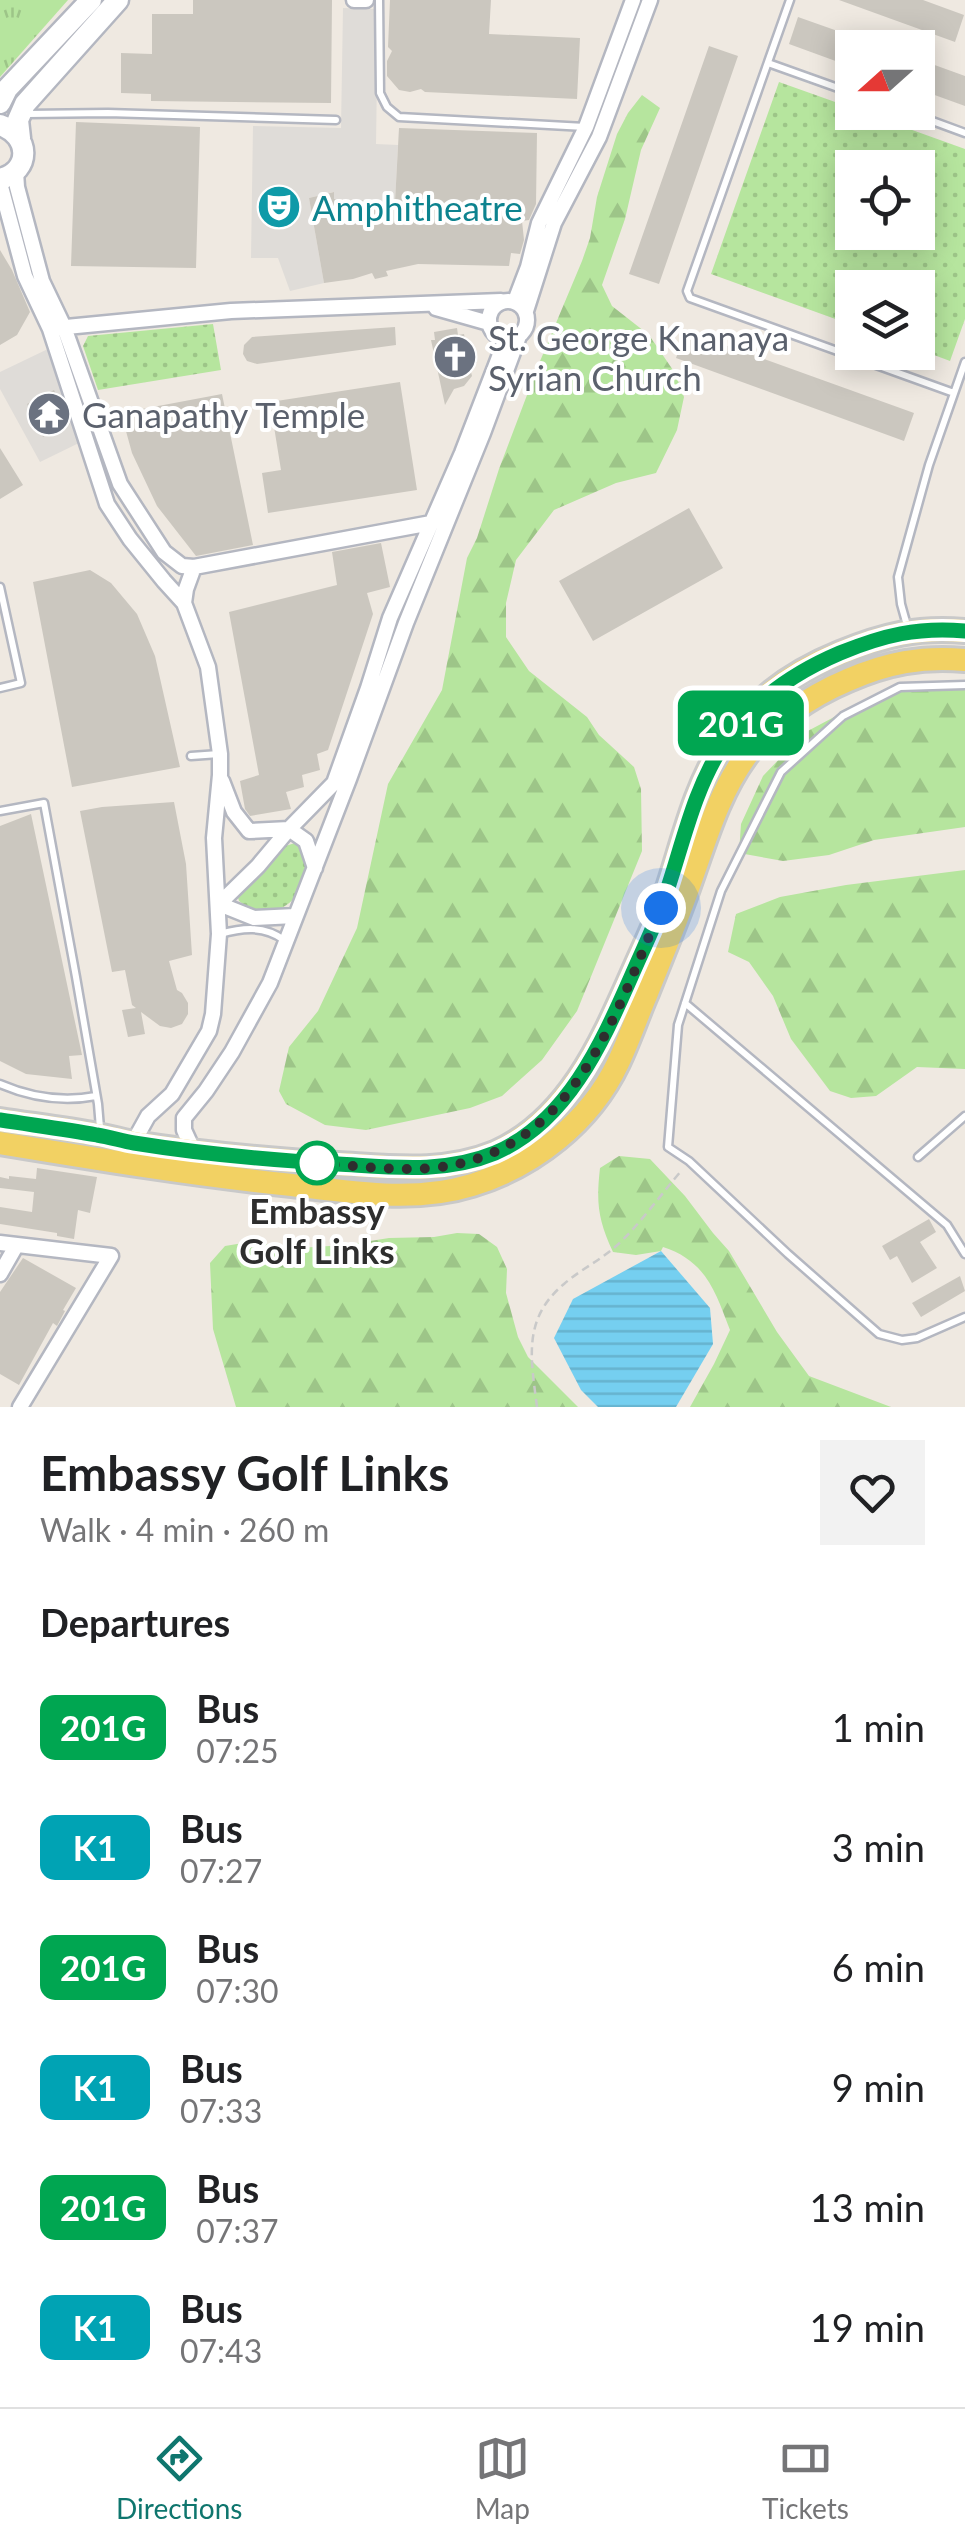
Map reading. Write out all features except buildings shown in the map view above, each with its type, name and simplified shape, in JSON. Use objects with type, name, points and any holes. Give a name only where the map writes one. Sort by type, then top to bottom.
[{"type":"main road","points":[[0,1120],[194,1152],[322,1164],[432,1168],[496,1152],[531,1132],[580,1079],[608,1029],[661,908],[688,821],[714,761],[758,703],[786,680],[816,663],[868,642],[908,631],[965,632]]},
{"type":"main road","points":[[0,1144],[199,1176],[340,1190],[427,1194],[506,1173],[543,1152],[565,1133],[596,1100],[617,1065],[680,913],[709,828],[738,768],[766,732],[830,688],[876,668],[926,658],[965,660]]},
{"type":"street","points":[[0,103],[7,89],[91,0]]},
{"type":"street","points":[[118,0],[25,104],[18,120],[23,156],[5,178],[17,187],[107,504],[154,570],[184,603],[208,667],[220,754],[214,838],[218,934],[210,1031],[172,1094],[148,1116],[132,1143]]},
{"type":"street","points":[[354,0],[366,0]]},
{"type":"street","points":[[514,304],[539,223],[586,128],[633,0]]},
{"type":"street","points":[[512,338],[495,334],[489,323],[491,310],[514,304],[599,138],[650,0]]},
{"type":"street","points":[[0,125],[20,138]]},
{"type":"street","points":[[57,328],[231,312],[514,304]]},
{"type":"street","points":[[219,904],[334,783],[390,618],[512,338],[527,325],[514,304]]},
{"type":"street","points":[[426,305],[489,323]]},
{"type":"street","points":[[57,328],[120,484],[164,552],[182,566],[194,568],[431,523]]},
{"type":"street","points":[[194,1152],[184,1130],[184,1118],[232,1052],[270,984],[406,622],[483,433],[512,338]]},
{"type":"street","points":[[184,603],[194,568]]},
{"type":"street","points":[[220,776],[234,812],[248,831],[289,829],[306,842],[315,868]]},
{"type":"street","points":[[219,904],[254,918],[295,916]]},
{"type":"street","points":[[0,1242],[112,1256],[20,1407]]},
{"type":"street","points":[[0,1274],[16,1246]]},
{"type":"lane","points":[[379,0],[380,93],[399,118],[586,128]]},
{"type":"lane","points":[[790,0],[688,290],[690,298],[954,393]]},
{"type":"lane","points":[[768,64],[835,87]]},
{"type":"lane","points":[[21,114],[336,120]]},
{"type":"lane","points":[[935,122],[965,133]]},
{"type":"lane","points":[[908,631],[898,577],[920,493],[965,362]]},
{"type":"lane","points":[[0,587],[21,683],[0,688]]},
{"type":"lane","points":[[965,686],[900,686],[843,716],[781,772],[721,891],[678,1025],[668,1147],[689,1161],[878,1334],[902,1340],[918,1338],[965,1317]]},
{"type":"lane","points":[[191,756],[220,754]]},
{"type":"lane","points":[[0,811],[44,804],[100,1135]]},
{"type":"lane","points":[[218,934],[260,930],[286,940]]},
{"type":"lane","points":[[685,1003],[946,1226],[965,1254]]},
{"type":"lane","points":[[0,1084],[54,1098],[76,1100],[96,1096]]},
{"type":"lane","points":[[918,1157],[965,1116]]},
{"type":"path","points":[[537,1407],[530,1350],[540,1311],[562,1285],[616,1246],[689,1161]]},
{"type":"green space","points":[[0,0],[68,0],[0,77]]},
{"type":"green space","points":[[779,82],[835,102],[835,130],[912,130],[965,149],[965,319],[950,361],[935,355],[935,270],[835,270],[835,319],[711,274]]},
{"type":"green space","points":[[642,95],[660,108],[641,150],[625,219],[602,285],[612,306],[649,335],[675,373],[684,397],[677,430],[656,473],[616,483],[554,510],[516,560],[506,603],[506,637],[529,671],[587,717],[599,735],[634,767],[641,789],[642,851],[577,1011],[542,1060],[502,1096],[470,1108],[366,1130],[325,1125],[286,1104],[279,1091],[289,1047],[318,1011],[357,928],[388,784],[442,690],[467,558],[538,366],[582,261],[617,134]]},
{"type":"green space","points":[[213,324],[221,370],[98,390],[83,346],[88,336]]},
{"type":"green space","points":[[944,681],[965,682],[965,827],[874,840],[829,855],[783,861],[739,853],[741,824],[763,776],[804,733],[885,690]]},
{"type":"green space","points":[[295,843],[305,852],[308,865],[305,880],[287,905],[273,911],[257,910],[239,901],[237,894],[282,847]]},
{"type":"green space","points":[[965,870],[965,1069],[917,1067],[876,1096],[851,1098],[830,1091],[791,1039],[773,996],[749,962],[728,952],[736,914],[780,897]]},
{"type":"green space","points":[[619,1156],[650,1159],[685,1196],[729,1251],[777,1332],[809,1376],[891,1407],[690,1407],[730,1330],[714,1290],[689,1260],[663,1247],[661,1251],[636,1255],[613,1252],[601,1221],[599,1180],[600,1168]]},
{"type":"green space","points":[[479,1234],[497,1247],[507,1269],[506,1293],[518,1337],[528,1357],[578,1407],[236,1407],[213,1329],[210,1263],[225,1246],[249,1242],[298,1248]]},
{"type":"shaded area","points":[[343,8],[378,9],[376,144],[398,145],[395,202],[334,199],[333,192],[309,198],[324,283],[290,291],[278,258],[251,258],[253,126],[341,128]]},
{"type":"shaded area","points":[[50,348],[81,442],[40,462],[0,389],[0,372]]},
{"type":"water","points":[[661,1251],[710,1308],[713,1344],[676,1407],[598,1407],[581,1390],[554,1338],[573,1299]]},
{"type":"bus line","name":"201G","points":[[0,1120],[223,1155],[402,1169],[463,1163],[496,1152],[531,1132],[552,1112],[593,1057],[661,908],[688,821],[714,761],[758,703],[786,680],[816,663],[868,642],[908,631],[965,631]]},
{"type":"place","name":"Amphitheatre","points":[[279,207]]},
{"type":"place","name":"St. George Knanaya Syrian Church","points":[[455,357]]},
{"type":"place","name":"Ganapathy Temple","points":[[49,414]]},
{"type":"place","name":"Embassy Golf Links","points":[[317,1163]]},
{"type":"route","points":[[317,1163],[432,1168],[496,1152],[531,1132],[580,1079],[593,1057],[661,908]]}]
